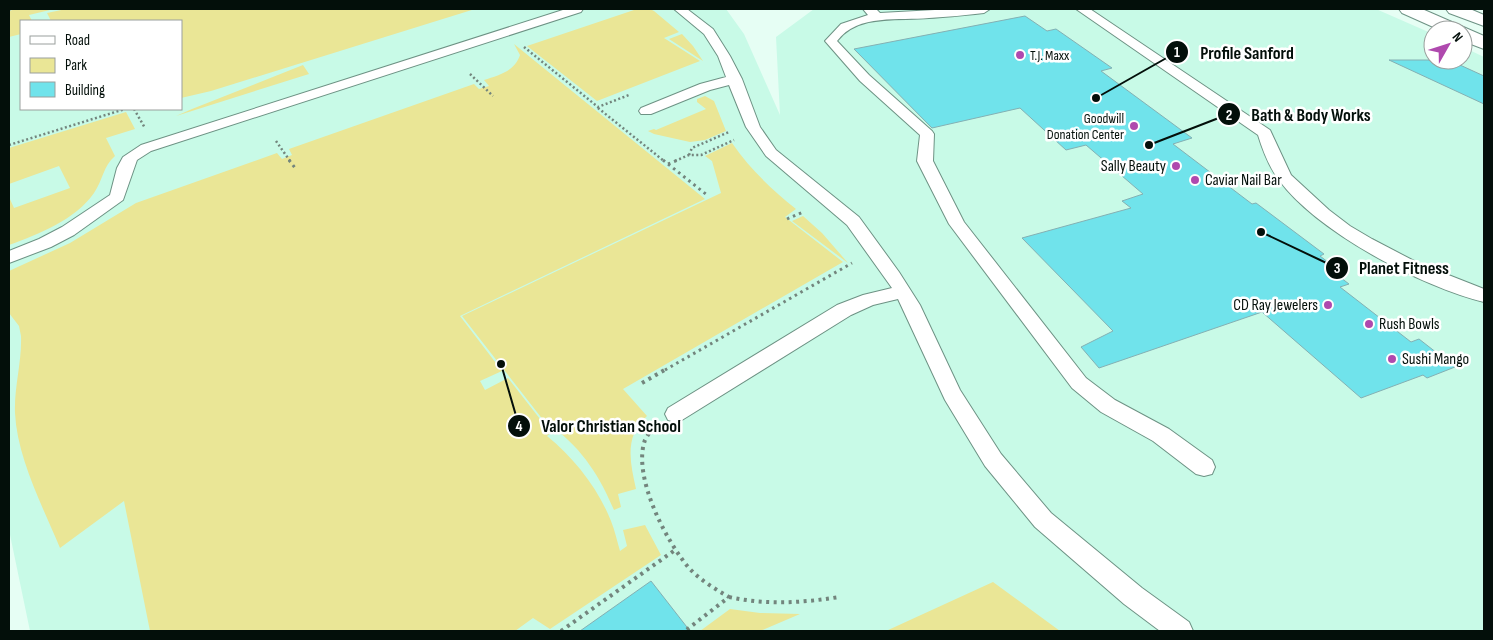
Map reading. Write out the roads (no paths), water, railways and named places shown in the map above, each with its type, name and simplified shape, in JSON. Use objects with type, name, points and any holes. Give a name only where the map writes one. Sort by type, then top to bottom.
[{"type":"main road","points":[[1408,9],[1433,20]]},
{"type":"main road","points":[[1455,9],[1484,21]]},
{"type":"lane","points":[[9,257],[45,243],[68,231],[117,197],[125,168],[131,157],[146,148],[577,9]]},
{"type":"lane","points":[[680,9],[709,32],[724,56],[735,79],[753,127],[771,153],[852,222],[903,292],[911,305],[952,394],[993,460],[1043,520],[1133,596],[1180,631]]},
{"type":"lane","points":[[984,9],[928,16],[873,13],[842,28],[831,42],[864,78],[927,134],[925,161],[957,224],[1079,383],[1108,406],[1161,436],[1204,467]]},
{"type":"lane","points":[[1082,9],[1265,133],[1274,159],[1286,178],[1323,215],[1351,235],[1419,270],[1484,296]]},
{"type":"lane","points":[[646,111],[705,87],[735,79]]},
{"type":"lane","points":[[674,414],[844,310],[869,300],[903,292]]},
{"type":"place","name":"T.J. Maxx","points":[[1020,55]]},
{"type":"place","name":"Profile Sanford","points":[[1096,98]]},
{"type":"place","name":"Goodwill Donation Center","points":[[1134,126]]},
{"type":"place","name":"Bath & Body Works","points":[[1149,145]]},
{"type":"place","name":"Sally Beauty","points":[[1176,166]]},
{"type":"place","name":"Caviar Nail Bar","points":[[1195,180]]},
{"type":"place","name":"Planet Fitness","points":[[1261,232]]},
{"type":"place","name":"CD Ray Jewelers","points":[[1328,305]]},
{"type":"place","name":"Rush Bowls","points":[[1369,324]]},
{"type":"place","name":"Sushi Mango","points":[[1392,359]]},
{"type":"place","name":"Valor Christian School","points":[[501,364]]}]
